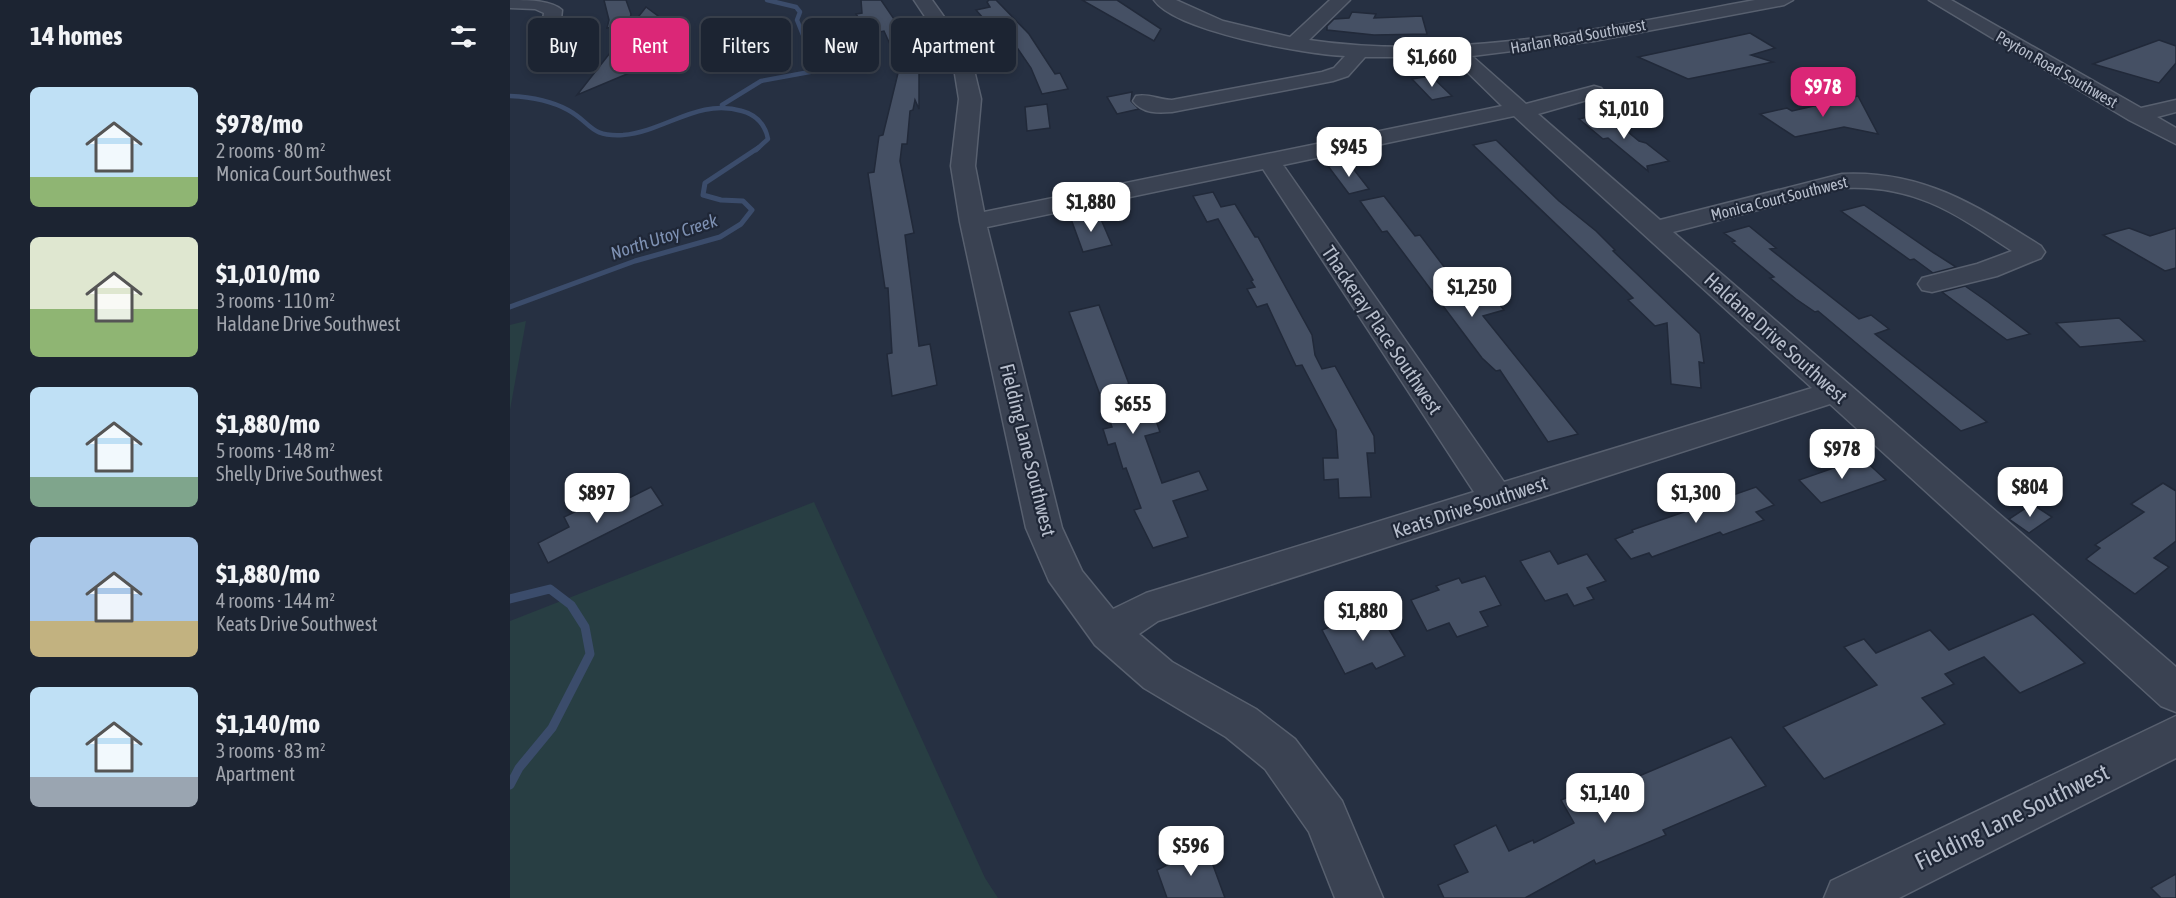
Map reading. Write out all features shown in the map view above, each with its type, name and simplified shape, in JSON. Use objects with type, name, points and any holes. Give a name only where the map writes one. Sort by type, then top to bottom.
[{"type":"street","name":"Fielding Lane Southwest","points":[[923,0],[952,42],[965,74],[970,99],[963,166],[974,222],[1044,528],[1068,581],[1109,633],[1158,675],[1241,723],[1280,754],[1326,817],[1359,898]]},
{"type":"street","name":"Harlan Road Southwest","points":[[1163,0],[1223,27],[1293,44],[1359,52],[1460,53],[1532,45],[1784,0]]},
{"type":"street","points":[[1293,44],[1341,0]]},
{"type":"street","name":"Peyton Road Southwest","points":[[1938,0],[2176,137]]},
{"type":"street","points":[[510,3],[538,4],[553,10],[552,18]]},
{"type":"street","points":[[1144,101],[1155,106],[1172,106],[1326,77],[1341,72],[1359,52]]},
{"type":"street","name":"Haldane Drive Southwest","points":[[1460,53],[1467,63],[2176,693]]},
{"type":"street","points":[[974,222],[1520,110],[1594,92]]},
{"type":"street","points":[[2137,115],[2176,106]]},
{"type":"street","name":"Thackeray Place Southwest","points":[[1269,161],[1496,498]]},
{"type":"street","name":"Monica Court Southwest","points":[[1653,229],[1842,182],[1874,179],[1906,184],[1939,195],[2032,252],[1987,270],[1932,284]]},
{"type":"street","name":"Keats Drive Southwest","points":[[1109,633],[1146,609],[1836,391]]},
{"type":"street","name":"Fielding Lane Southwest","points":[[1848,898],[2176,736]]},
{"type":"green space","points":[[526,321],[510,410],[510,325]]},
{"type":"green space","points":[[814,502],[985,878],[998,898],[510,898],[510,621]]},
{"type":"building","points":[[604,0],[626,0],[630,18],[611,18],[611,27],[607,28],[609,20]]},
{"type":"building","points":[[861,0],[881,0],[893,18],[891,18],[891,46],[884,31],[879,32],[879,18],[859,18],[856,14],[862,13]]},
{"type":"building","points":[[996,0],[1013,18],[983,18],[976,10],[990,7],[987,2]]},
{"type":"building","points":[[1082,0],[1117,0],[1161,29],[1154,41]]},
{"type":"building","points":[[646,7],[658,16],[656,18],[637,18]]},
{"type":"building","points":[[1352,12],[1376,14],[1374,18],[1422,16],[1427,34],[1374,35],[1327,30],[1327,26],[1334,19],[1349,18]]},
{"type":"building","points":[[1016,21],[1029,34],[1055,74],[1060,73],[1068,89],[1042,94],[1031,68],[1016,46]]},
{"type":"building","points":[[1750,33],[1775,48],[1751,55],[1773,62],[1688,79],[1638,57]]},
{"type":"building","points":[[2159,40],[2176,46],[2176,63],[2159,83],[2093,64]]},
{"type":"building","points":[[611,52],[611,72],[632,72],[577,95],[595,72],[599,72],[599,67]]},
{"type":"building","points":[[919,72],[919,109],[915,100],[913,110],[910,111],[907,144],[902,144],[900,161],[914,233],[905,235],[919,346],[930,344],[937,385],[892,396],[887,354],[892,353],[888,288],[885,288],[868,173],[874,172],[879,136],[883,135],[898,73]]},
{"type":"building","points":[[1431,76],[1452,96],[1432,100],[1412,79]]},
{"type":"building","points":[[1132,92],[1131,101],[1139,109],[1117,114],[1107,97]]},
{"type":"building","points":[[1858,96],[1878,134],[1844,127],[1795,137],[1760,114],[1787,108],[1792,111]]},
{"type":"building","points":[[1047,104],[1050,128],[1027,131],[1025,107]]},
{"type":"building","points":[[1605,113],[1639,141],[1646,143],[1669,161],[1647,166],[1648,171],[1608,138],[1603,139],[1579,119]]},
{"type":"building","points":[[1496,140],[1559,201],[1596,231],[1615,250],[1613,251],[1700,334],[1704,363],[1699,362],[1701,388],[1671,384],[1667,323],[1655,326],[1628,300],[1633,298],[1624,289],[1473,145]]},
{"type":"building","points":[[1348,162],[1369,189],[1349,194],[1328,166]]},
{"type":"building","points":[[1213,192],[1221,207],[1235,204],[1255,237],[1258,237],[1312,335],[1315,355],[1322,369],[1335,366],[1374,436],[1375,453],[1367,453],[1371,497],[1339,498],[1338,479],[1324,480],[1323,458],[1338,458],[1336,430],[1302,365],[1296,366],[1267,304],[1257,307],[1247,289],[1255,287],[1251,281],[1253,280],[1218,219],[1207,222],[1193,196]]},
{"type":"building","points":[[1384,196],[1415,236],[1420,235],[1454,280],[1474,275],[1504,310],[1483,316],[1578,434],[1548,442],[1500,370],[1496,371],[1482,358],[1387,231],[1382,232],[1360,201]]},
{"type":"building","points":[[1864,205],[1956,267],[1933,273],[1914,259],[1910,260],[1841,211]]},
{"type":"building","points":[[1093,215],[1094,218],[1100,217],[1112,245],[1083,252],[1071,219]]},
{"type":"building","points":[[1749,226],[1776,248],[1770,249],[1859,319],[1871,315],[1889,329],[1875,334],[1987,422],[1961,431],[1818,311],[1815,312],[1796,299],[1770,278],[1774,277],[1724,233]]},
{"type":"building","points":[[2129,228],[2150,236],[2176,228],[2176,268],[2165,271],[2103,235]]},
{"type":"building","points":[[1965,286],[2030,334],[2007,340],[1942,292]]},
{"type":"building","points":[[1099,305],[1129,384],[1125,385],[1137,420],[1154,415],[1160,432],[1145,436],[1162,483],[1199,471],[1208,490],[1173,501],[1188,537],[1153,548],[1134,510],[1141,508],[1126,468],[1123,469],[1115,443],[1108,445],[1103,429],[1112,427],[1069,312]]},
{"type":"building","points":[[2119,318],[2145,341],[2080,347],[2056,323]]},
{"type":"building","points":[[1862,458],[1886,480],[1821,503],[1799,480]]},
{"type":"building","points":[[2163,483],[2176,491],[2176,541],[2154,558],[2169,567],[2135,594],[2086,559],[2100,548],[2095,545],[2144,512],[2131,504]]},
{"type":"building","points":[[651,487],[663,505],[548,563],[538,543],[569,527],[564,517],[589,505],[595,515]]},
{"type":"building","points":[[1756,487],[1774,505],[1756,512],[1764,520],[1723,535],[1720,532],[1652,557],[1649,553],[1631,559],[1615,539],[1633,532],[1632,530]]},
{"type":"building","points":[[2032,504],[2052,517],[2029,533],[2009,519]]},
{"type":"building","points":[[1550,551],[1558,564],[1587,554],[1606,581],[1587,588],[1594,599],[1574,606],[1567,594],[1545,601],[1520,561]]},
{"type":"building","points":[[1485,576],[1501,605],[1480,612],[1488,626],[1457,637],[1449,623],[1427,631],[1411,600],[1439,590],[1436,586],[1459,578],[1462,583]]},
{"type":"building","points":[[1376,608],[1405,656],[1376,669],[1372,663],[1345,674],[1322,630]]},
{"type":"building","points":[[2033,614],[2085,663],[2020,693],[1984,657],[1945,674],[1954,684],[1922,698],[1945,724],[1824,779],[1783,727],[1877,685],[1844,647],[1864,639],[1876,653],[1930,630],[1949,650]]},
{"type":"building","points":[[1731,737],[1766,786],[1663,830],[1666,835],[1596,864],[1594,860],[1525,898],[1444,898],[1438,885],[1468,872],[1454,845],[1496,825],[1509,851],[1533,840],[1534,843],[1574,823],[1561,800],[1629,773],[1632,779]]},
{"type":"building","points":[[1206,846],[1225,898],[1167,898],[1157,870]]},
{"type":"building","points":[[2176,874],[2176,898],[2161,898],[2151,888]]},
{"type":"waterway","points":[[722,105],[761,81],[815,71],[841,59],[843,51],[839,48],[805,40],[797,20],[800,12],[796,7],[767,0]]},
{"type":"waterway","name":"North Utoy Creek","points":[[510,96],[547,101],[568,110],[597,131],[612,135],[639,132],[711,109],[726,108],[742,111],[756,118],[767,134],[768,139],[756,150]]},
{"type":"waterway","name":"North Utoy Creek","points":[[510,307],[635,261],[720,237],[741,224],[752,210],[743,201],[721,200],[703,195],[705,183],[758,148]]},
{"type":"waterway","name":"North Utoy Creek","points":[[510,599],[550,589],[571,605],[585,627],[590,654],[552,728],[519,768],[510,785]]}]
